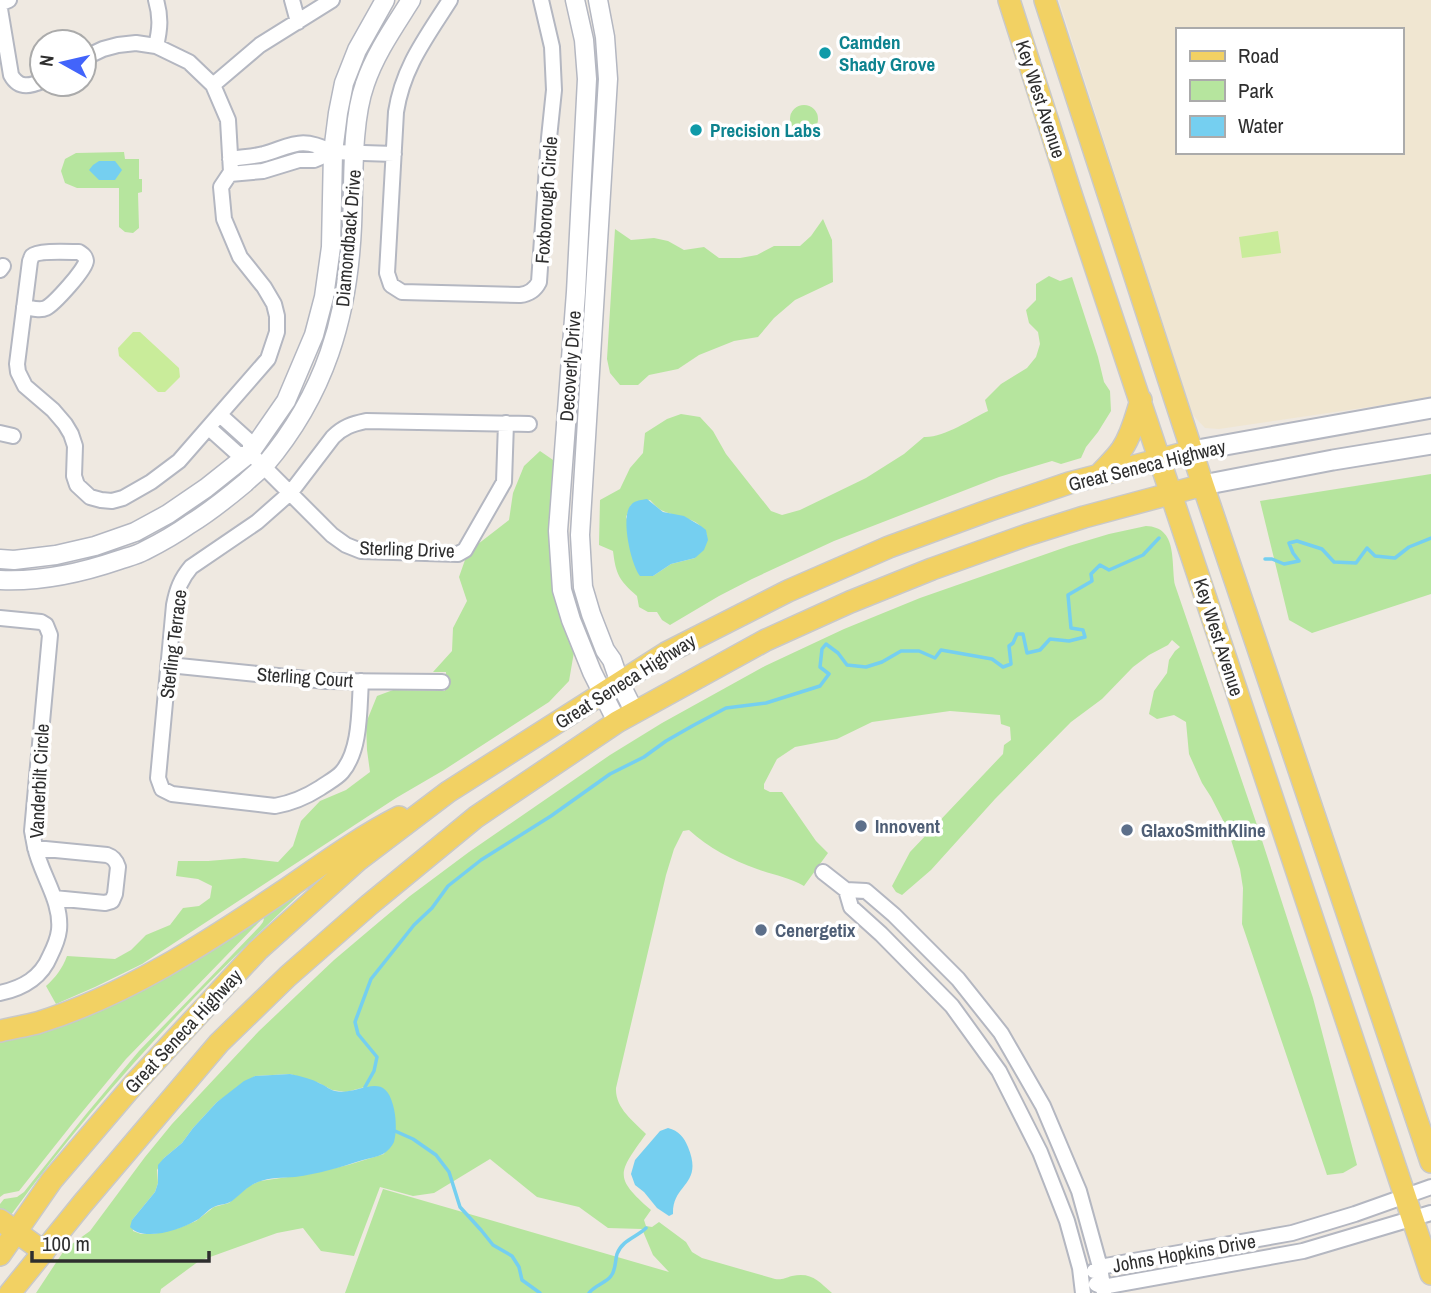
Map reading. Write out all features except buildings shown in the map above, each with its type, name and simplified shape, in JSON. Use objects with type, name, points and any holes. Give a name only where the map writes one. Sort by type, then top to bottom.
[{"type":"main road","name":"Key West Avenue","points":[[1009,0],[1072,197],[1405,1196],[1422,1216],[1431,1274]]},
{"type":"main road","name":"Key West Avenue","points":[[1045,0],[1203,485],[1431,1162]]},
{"type":"main road","points":[[1099,475],[1125,445],[1141,400]]},
{"type":"main road","name":"Great Seneca Highway","points":[[0,1256],[8,1226],[258,950],[357,861],[448,792],[666,653],[788,591],[864,558],[990,510],[1099,475],[1192,451],[1431,408]]},
{"type":"main road","name":"Great Seneca Highway","points":[[10,1293],[219,1043],[288,976],[476,817],[626,718],[766,640],[932,569],[1027,535],[1203,485],[1431,444]]},
{"type":"main road","points":[[0,1031],[35,1024],[82,1007],[156,971],[258,908],[372,830],[448,792]]},
{"type":"main road","points":[[8,1226],[44,1252]]},
{"type":"main road","points":[[0,1256],[26,1273]]},
{"type":"street","points":[[9,0],[2,4],[0,9],[11,75],[15,81],[28,86]]},
{"type":"street","points":[[156,0],[160,15],[156,46]]},
{"type":"street","points":[[292,0],[298,22]]},
{"type":"street","points":[[213,85],[260,45],[332,0]]},
{"type":"street","name":"Diamondback Drive","points":[[0,559],[56,555],[95,546],[135,532],[168,514],[250,453],[286,401],[314,335],[324,297],[331,247],[333,152],[344,83],[357,50],[385,0]]},
{"type":"street","name":"Diamondback Drive","points":[[0,580],[59,577],[143,552],[219,506],[264,466],[300,417],[334,342],[345,301],[351,250],[358,114],[365,84],[411,0]]},
{"type":"street","name":"Foxborough Circle","points":[[450,0],[405,75],[396,112],[387,273],[391,285],[408,292],[520,295],[529,293],[540,282],[554,90],[552,47],[541,0]]},
{"type":"street","name":"Decoverly Drive","points":[[575,0],[584,40],[587,79],[576,292],[558,531],[562,590],[586,658],[611,688],[626,718]]},
{"type":"street","name":"Decoverly Drive","points":[[598,0],[605,37],[608,79],[580,534],[583,587],[605,650],[612,660],[611,688]]},
{"type":"street","points":[[24,307],[42,309],[50,306],[84,268],[83,255],[79,252],[66,252],[33,255],[30,261],[17,356],[18,372],[24,386],[53,410],[65,424],[75,446],[74,476],[77,485],[90,497],[101,500],[123,498],[151,482],[178,461],[268,359],[278,332],[274,304],[240,257],[224,219],[221,187],[230,166],[228,120],[213,85],[189,62],[156,46],[136,43],[98,51]]},
{"type":"street","points":[[230,166],[263,171],[299,160],[314,160],[333,152],[394,154]]},
{"type":"street","points":[[209,428],[238,454],[250,453],[250,442],[220,415]]},
{"type":"street","name":"Sterling Terrace","points":[[362,681],[355,746],[351,758],[342,773],[306,797],[288,804],[271,806],[172,794],[162,789],[158,778],[174,604],[177,589],[191,567],[257,522],[291,492],[333,437],[351,424],[366,421],[529,424]]},
{"type":"street","name":"Sterling Drive","points":[[250,453],[332,535],[346,545],[361,551],[458,554],[465,550],[504,482],[506,424]]},
{"type":"street","name":"Vanderbilt Circle","points":[[0,618],[41,622],[46,625],[50,635],[33,831],[35,848],[54,898],[59,930],[42,971],[33,980],[0,993]]},
{"type":"street","name":"Sterling Court","points":[[169,664],[326,681],[442,682]]},
{"type":"street","points":[[35,848],[107,855],[117,863],[112,901],[105,903],[54,898]]},
{"type":"street","points":[[822,872],[846,890],[866,891],[894,915],[958,979],[1001,1033],[1043,1106],[1079,1191],[1104,1290]]},
{"type":"street","points":[[846,890],[851,907],[952,1006],[994,1063],[1040,1152],[1067,1221],[1082,1286]]},
{"type":"street","name":"Johns Hopkins Drive","points":[[1082,1286],[1100,1267],[1292,1233],[1431,1187]]},
{"type":"street","name":"Johns Hopkins Drive","points":[[1082,1286],[1104,1290],[1303,1251],[1422,1216]]},
{"type":"shaded area","points":[[1059,0],[1431,0],[1431,398],[1219,429],[1205,428],[1192,414]]},
{"type":"green space","points":[[804,105],[814,109],[818,119],[814,129],[804,133],[794,129],[790,119],[794,109]]},
{"type":"green space","points":[[124,152],[125,159],[139,159],[139,179],[142,179],[142,192],[138,193],[139,228],[133,233],[125,232],[119,227],[119,188],[77,188],[65,183],[61,171],[65,159],[76,153]]},
{"type":"green space","points":[[823,219],[832,240],[833,282],[795,300],[774,318],[758,337],[734,341],[699,355],[678,369],[649,375],[638,385],[620,385],[610,373],[607,359],[615,229],[631,240],[654,238],[668,241],[684,250],[704,247],[719,258],[740,258],[757,255],[774,246],[800,246]]},
{"type":"green space","points":[[1278,231],[1281,253],[1242,258],[1239,237]]},
{"type":"green space","points":[[1049,276],[1060,281],[1072,277],[1104,382],[1110,391],[1111,411],[1081,458],[1061,464],[1052,461],[999,477],[834,541],[752,579],[670,625],[662,620],[657,612],[648,612],[639,607],[637,596],[619,576],[613,551],[599,545],[600,500],[620,489],[630,468],[643,453],[645,433],[667,419],[681,414],[700,417],[771,511],[782,515],[800,510],[866,478],[904,454],[924,437],[949,431],[988,411],[985,400],[1001,384],[1027,368],[1036,357],[1040,344],[1038,332],[1029,323],[1026,310],[1036,300],[1036,284]],"holes":[[[650,500],[663,511],[694,521],[707,535],[695,558],[671,564],[653,576],[626,517],[631,505]]]},
{"type":"green space","points":[[133,332],[140,332],[179,368],[180,377],[165,392],[158,392],[119,356],[118,348]]},
{"type":"green space","points":[[540,451],[556,462],[550,566],[560,614],[574,652],[569,681],[549,702],[142,964],[56,1004],[46,986],[58,973],[67,956],[115,959],[131,950],[146,935],[170,925],[183,908],[199,906],[210,898],[212,886],[198,879],[176,876],[178,861],[244,858],[278,862],[293,846],[301,821],[320,801],[346,790],[370,772],[366,723],[377,696],[393,690],[445,691],[446,672],[433,672],[452,651],[453,628],[467,601],[459,577],[465,560],[478,544],[509,520],[513,493],[524,466]]},
{"type":"green space","points":[[1431,474],[1431,594],[1312,633],[1289,620],[1260,501]]},
{"type":"green space","points":[[1146,526],[1163,532],[1168,539],[1173,556],[1175,585],[1313,998],[1357,1165],[1343,1173],[1327,1175],[1242,924],[1243,888],[1228,830],[1189,754],[1186,722],[1174,715],[1157,719],[1149,714],[1154,691],[1167,673],[1169,660],[1180,647],[1172,640],[1133,667],[1102,699],[1071,722],[995,799],[931,870],[902,895],[892,886],[910,852],[1003,754],[1004,745],[1011,740],[1010,727],[1001,724],[1000,715],[950,711],[872,722],[837,739],[795,747],[777,759],[764,789],[782,792],[816,841],[828,853],[804,886],[739,862],[713,848],[689,830],[683,831],[666,875],[616,1088],[618,1102],[646,1134],[625,1166],[625,1182],[651,1210],[644,1220],[646,1226],[652,1227],[659,1222],[702,1258],[775,1279],[810,1276],[832,1293],[345,1293],[383,1189],[669,1272],[653,1255],[642,1229],[608,1228],[579,1207],[537,1197],[490,1159],[434,1193],[413,1196],[380,1187],[354,1256],[321,1251],[303,1228],[277,1233],[199,1261],[161,1289],[160,1293],[36,1293],[65,1249],[90,1231],[172,1124],[259,1031],[334,960],[410,896],[469,852],[610,755],[765,666],[844,629],[920,598],[1109,534]],"holes":[[[290,1074],[332,1090],[346,1092],[365,1087],[394,1110],[394,1122],[384,1154],[309,1174],[260,1181],[249,1186],[229,1203],[214,1207],[196,1221],[179,1228],[154,1234],[133,1231],[132,1220],[155,1192],[158,1183],[157,1170],[164,1158],[182,1143],[217,1102],[255,1076]]]},
{"type":"green space","points":[[313,882],[192,1000],[154,1041],[80,1126],[11,1215],[0,1209],[4,1199],[17,1197],[24,1192],[139,1051],[260,926],[265,915]]},
{"type":"green space","points":[[261,917],[126,1059],[19,1191],[0,1197],[0,1038]]},
{"type":"water","points":[[99,161],[115,161],[122,170],[115,180],[99,180],[89,170]]},
{"type":"water","points":[[647,499],[663,512],[684,516],[701,526],[706,530],[708,540],[704,550],[695,558],[671,564],[653,576],[640,576],[630,552],[626,519],[633,503]]},
{"type":"water","points":[[290,1074],[310,1079],[335,1091],[344,1092],[370,1086],[384,1088],[389,1094],[395,1113],[396,1133],[392,1145],[381,1155],[338,1168],[258,1182],[232,1201],[214,1207],[197,1220],[171,1231],[144,1234],[130,1227],[132,1220],[155,1192],[158,1165],[182,1143],[217,1102],[255,1076]]},
{"type":"water","points":[[668,1128],[685,1140],[692,1160],[690,1177],[677,1196],[673,1214],[669,1216],[657,1208],[635,1185],[631,1174],[635,1160],[660,1131]]},
{"type":"waterway","points":[[365,1087],[374,1071],[377,1057],[358,1034],[355,1022],[371,979],[448,886],[481,860],[551,816],[610,774],[726,708],[766,703],[820,686],[829,674],[820,667],[822,649],[826,644],[838,653],[847,665],[866,667],[882,662],[901,651],[919,651],[935,658],[941,650],[992,659],[1003,667],[1011,664],[1009,646],[1017,634],[1023,634],[1027,653],[1040,650],[1050,639],[1069,641],[1085,637],[1083,630],[1071,628],[1068,595],[1092,581],[1091,574],[1100,565],[1109,570],[1143,555],[1159,538]]},
{"type":"waterway","points":[[1265,559],[1284,564],[1299,561],[1289,543],[1297,541],[1322,549],[1334,562],[1356,563],[1367,548],[1375,556],[1395,558],[1409,547],[1431,538]]},
{"type":"waterway","points":[[395,1131],[413,1139],[436,1155],[449,1172],[460,1207],[493,1245],[512,1256],[519,1267],[522,1280],[540,1293]]},
{"type":"waterway","points":[[589,1293],[611,1276],[622,1245],[646,1228]]},
{"type":"place","name":"Camden Shady Grove","points":[[825,53]]},
{"type":"place","name":"Precision Labs","points":[[696,130]]},
{"type":"place","name":"Innovent","points":[[861,826]]},
{"type":"place","name":"GlaxoSmithKline","points":[[1127,830]]},
{"type":"place","name":"Cenergetix","points":[[761,930]]}]
